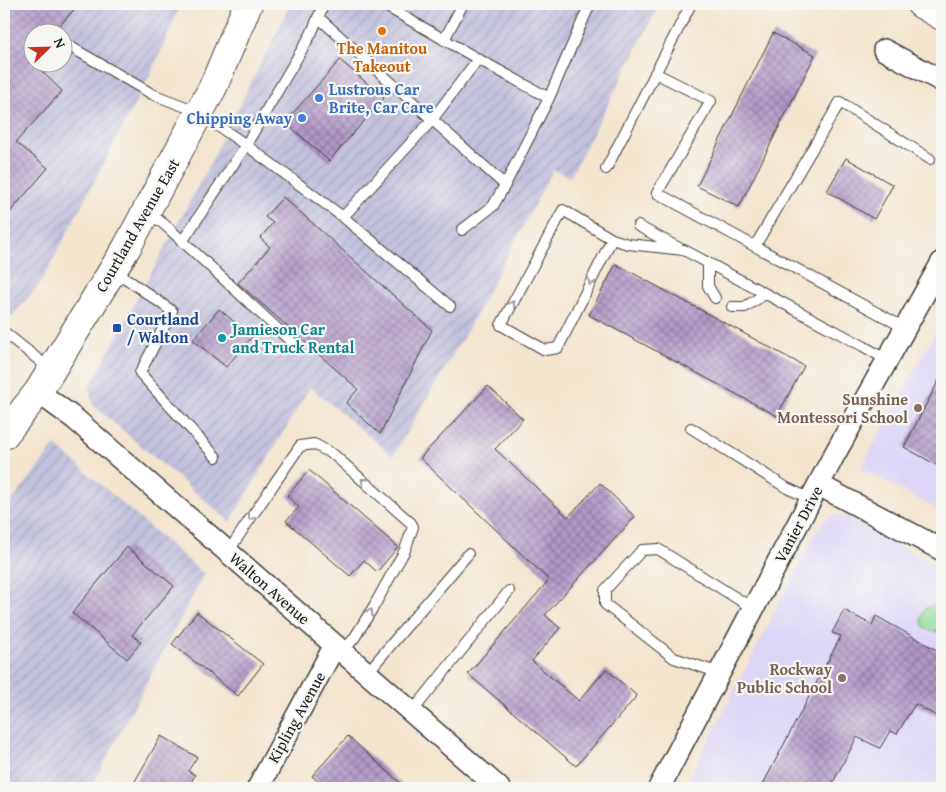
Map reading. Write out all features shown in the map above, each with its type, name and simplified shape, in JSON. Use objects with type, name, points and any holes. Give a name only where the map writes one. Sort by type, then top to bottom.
[{"type":"main road","name":"Courtland Avenue East","points":[[4,435],[44,381],[147,211],[213,87],[248,4]]},
{"type":"main road","points":[[921,4],[942,16]]},
{"type":"street","points":[[884,50],[942,81]]},
{"type":"street","name":"Vanier Drive","points":[[659,788],[815,492],[942,262]]},
{"type":"street","name":"Walton Avenue","points":[[44,381],[71,416],[499,788]]},
{"type":"street","points":[[815,492],[942,550]]},
{"type":"street","name":"Kipling Avenue","points":[[258,788],[339,649]]},
{"type":"lane","points":[[182,242],[246,145],[311,34],[324,4]]},
{"type":"lane","points":[[382,4],[392,7],[444,40],[548,98]]},
{"type":"lane","points":[[444,40],[463,4]]},
{"type":"lane","points":[[462,230],[493,206],[505,185],[548,98],[590,4]]},
{"type":"lane","points":[[606,169],[691,4]]},
{"type":"lane","points":[[318,17],[505,185]]},
{"type":"lane","points":[[72,48],[152,94],[199,112],[343,217],[450,306]]},
{"type":"lane","points":[[343,217],[432,120],[478,59]]},
{"type":"lane","points":[[655,73],[711,101],[657,193],[905,328]]},
{"type":"lane","points":[[755,246],[840,102],[930,159]]},
{"type":"lane","points":[[612,238],[558,348],[545,350],[500,325],[563,210],[612,238],[628,244],[684,250]]},
{"type":"lane","points":[[147,211],[165,225],[295,345]]},
{"type":"lane","points":[[638,226],[887,360]]},
{"type":"lane","points":[[708,263],[708,286],[715,298]]},
{"type":"lane","points":[[113,270],[172,311],[140,373],[216,457]]},
{"type":"lane","points":[[732,307],[745,307],[765,294]]},
{"type":"lane","points":[[4,332],[44,381]]},
{"type":"lane","points":[[691,428],[787,488],[815,492]]},
{"type":"lane","points":[[228,552],[300,446],[314,444],[334,455],[411,523],[412,527],[405,550],[374,606],[354,637],[339,649]]},
{"type":"lane","points":[[720,673],[674,658],[605,604],[605,590],[642,550],[658,549],[754,608]]},
{"type":"lane","points":[[367,674],[468,554]]},
{"type":"lane","points":[[412,712],[509,591]]},
{"type":"shaded area","points":[[4,4],[181,4],[156,63],[42,281],[4,325]]},
{"type":"shaded area","points":[[291,4],[660,4],[570,177],[553,170],[468,329],[393,456],[310,387],[230,522],[93,405],[89,388],[204,175]]},
{"type":"shaded area","name":"Sunshine Montessori School","points":[[942,320],[942,512],[861,468]]},
{"type":"shaded area","points":[[55,445],[204,574],[91,788],[4,788],[4,512]]},
{"type":"shaded area","name":"Rockway Public School","points":[[841,514],[942,569],[942,788],[684,788],[818,528],[829,516]]},
{"type":"green space","points":[[935,604],[942,604],[942,631],[936,632],[924,628],[921,618],[925,609]]},
{"type":"building","points":[[4,4],[79,4],[63,22],[22,22],[22,72],[42,72],[62,91],[16,142],[48,168],[4,219]]},
{"type":"building","points":[[773,33],[815,55],[739,207],[697,186]]},
{"type":"building","points":[[340,60],[384,98],[329,161],[285,122]]},
{"type":"building","points":[[846,158],[893,185],[874,219],[827,191]]},
{"type":"building","points":[[283,197],[432,330],[380,434],[346,403],[358,389],[238,283],[270,247],[260,238],[273,223],[265,217]]},
{"type":"building","points":[[616,264],[804,366],[777,416],[589,315]]},
{"type":"building","name":"Jamieson Car and Truck Rental","points":[[219,309],[252,337],[226,367],[193,340]]},
{"type":"building","points":[[942,374],[942,468],[904,447]]},
{"type":"building","points":[[488,386],[523,419],[495,449],[568,517],[600,483],[635,517],[545,615],[560,628],[532,661],[579,701],[606,669],[637,696],[576,766],[468,674],[549,580],[420,458]]},
{"type":"building","points":[[309,470],[398,547],[377,572],[364,560],[350,576],[286,521],[299,507],[287,496]]},
{"type":"building","points":[[127,547],[174,586],[132,635],[141,642],[127,659],[72,613]]},
{"type":"building","points":[[844,610],[872,625],[876,616],[942,653],[942,719],[915,704],[897,734],[890,731],[880,748],[857,737],[830,788],[761,788],[841,636],[832,633]]},
{"type":"building","points":[[197,612],[263,664],[238,696],[172,644]]},
{"type":"building","points":[[161,736],[197,757],[188,771],[195,775],[188,788],[131,788]]},
{"type":"building","points":[[348,736],[406,788],[326,788],[312,776]]},
{"type":"place","name":"The Manitou Takeout","points":[[382,31]]},
{"type":"place","name":"Lustrous Car Brite, Car Care","points":[[319,98]]},
{"type":"place","name":"Chipping Away","points":[[302,118]]},
{"type":"place","name":"Courtland / Walton","points":[[117,328]]},
{"type":"place","name":"Jamieson Car and Truck Rental","points":[[222,338]]},
{"type":"place","name":"Sunshine Montessori School","points":[[918,408]]},
{"type":"place","name":"Rockway Public School","points":[[842,678]]}]
